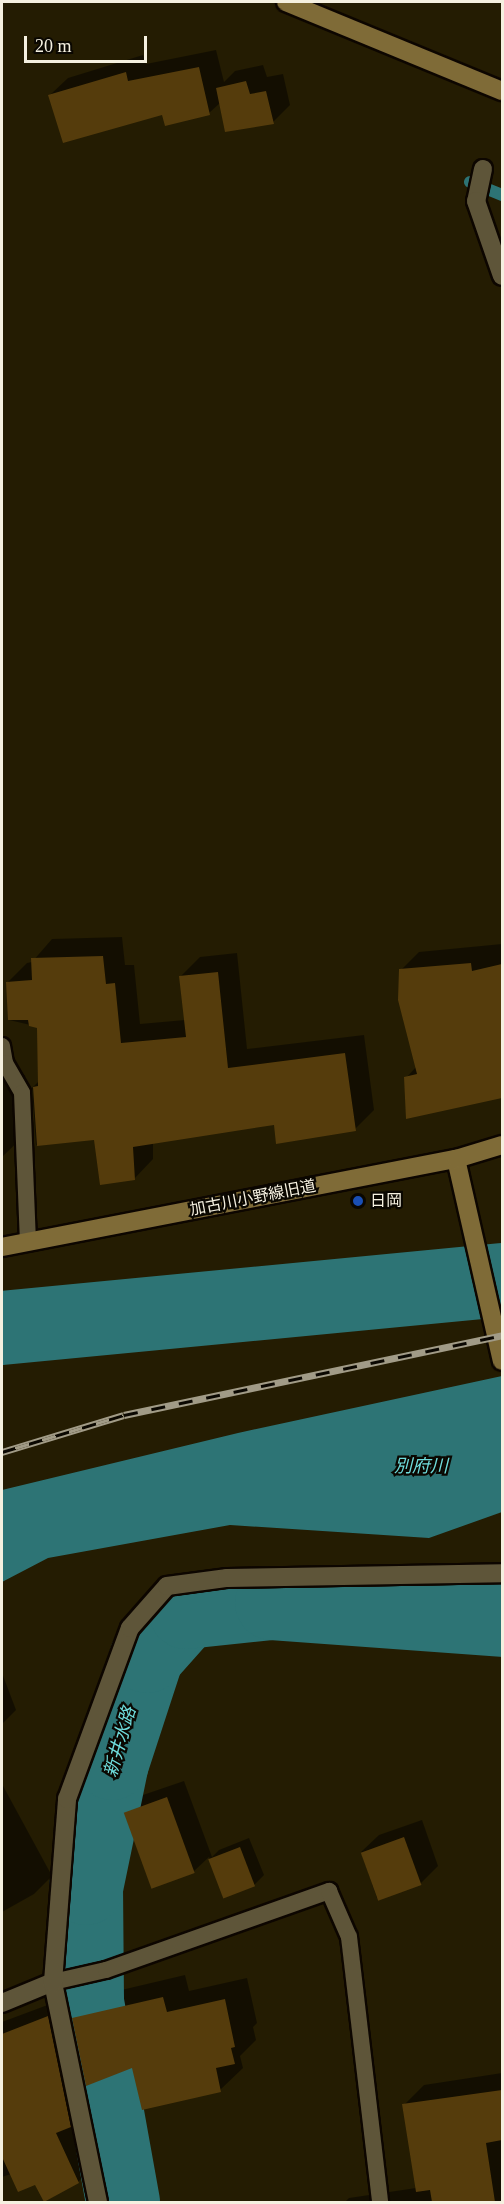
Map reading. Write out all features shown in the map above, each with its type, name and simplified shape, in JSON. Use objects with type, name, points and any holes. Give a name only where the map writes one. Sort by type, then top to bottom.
[{"type":"street","points":[[286,2],[502,92]]},
{"type":"street","points":[[483,169],[476,201],[502,276]]},
{"type":"street","name":"加古川小野線旧道","points":[[2,1247],[456,1159],[502,1144]]},
{"type":"street","points":[[456,1159],[502,1362]]},
{"type":"street","points":[[98,2202],[53,1982],[67,1799],[130,1628],[168,1586],[237,1577],[502,1573]]},
{"type":"street","points":[[2,2003],[53,1982]]},
{"type":"lane","points":[[2,1046],[5,1063],[22,1093],[28,1241]]},
{"type":"lane","points":[[53,1982],[106,1970],[329,1891],[349,1937],[380,2202]]},
{"type":"water","name":"別府川","points":[[502,1376],[502,1512],[429,1538],[230,1525],[48,1558],[2,1582],[2,1490],[238,1433]]},
{"type":"building","points":[[199,67],[210,115],[165,126],[162,115],[63,143],[48,95],[126,72],[128,81]]},
{"type":"building","points":[[246,81],[250,94],[266,91],[274,124],[225,132],[216,88]]},
{"type":"building","points":[[103,956],[106,984],[115,983],[121,1043],[186,1037],[179,976],[218,972],[228,1068],[345,1053],[356,1131],[276,1144],[274,1125],[133,1147],[135,1180],[100,1185],[94,1140],[37,1146],[33,1087],[38,1086],[37,1028],[29,1026],[28,1020],[8,1020],[6,982],[32,980],[31,958]]},
{"type":"building","points":[[471,963],[472,971],[502,964],[502,1098],[406,1119],[404,1077],[417,1074],[398,1000],[399,969]]},
{"type":"building","points":[[167,1797],[195,1873],[151,1889],[124,1813]]},
{"type":"building","points":[[404,1837],[421,1885],[378,1901],[361,1853]]},
{"type":"building","points":[[240,1847],[255,1886],[223,1898],[208,1859]]},
{"type":"building","points":[[163,1997],[167,2012],[225,1999],[235,2047],[231,2048],[235,2064],[216,2068],[221,2092],[142,2110],[132,2068],[86,2086],[72,2018]]},
{"type":"building","points":[[48,2016],[71,2127],[56,2133],[79,2183],[44,2202],[35,2185],[18,2192],[2,2157],[2,2034]]},
{"type":"building","points":[[502,2090],[502,2140],[486,2143],[495,2202],[432,2202],[430,2190],[416,2192],[402,2104]]},
{"type":"waterway","points":[[470,182],[502,195]]},
{"type":"waterway","points":[[2,1304],[502,1252]]},
{"type":"waterway","points":[[2,1316],[502,1269]]},
{"type":"waterway","name":"別府川","points":[[2,1328],[502,1280]]},
{"type":"waterway","name":"新井水路","points":[[123,2202],[87,2001],[86,1888],[112,1763],[147,1656],[186,1612],[272,1603],[502,1620]]},
{"type":"railway","points":[[2,1452],[124,1415],[502,1335]]},
{"type":"place","name":"日岡","points":[[358,1201]]}]
